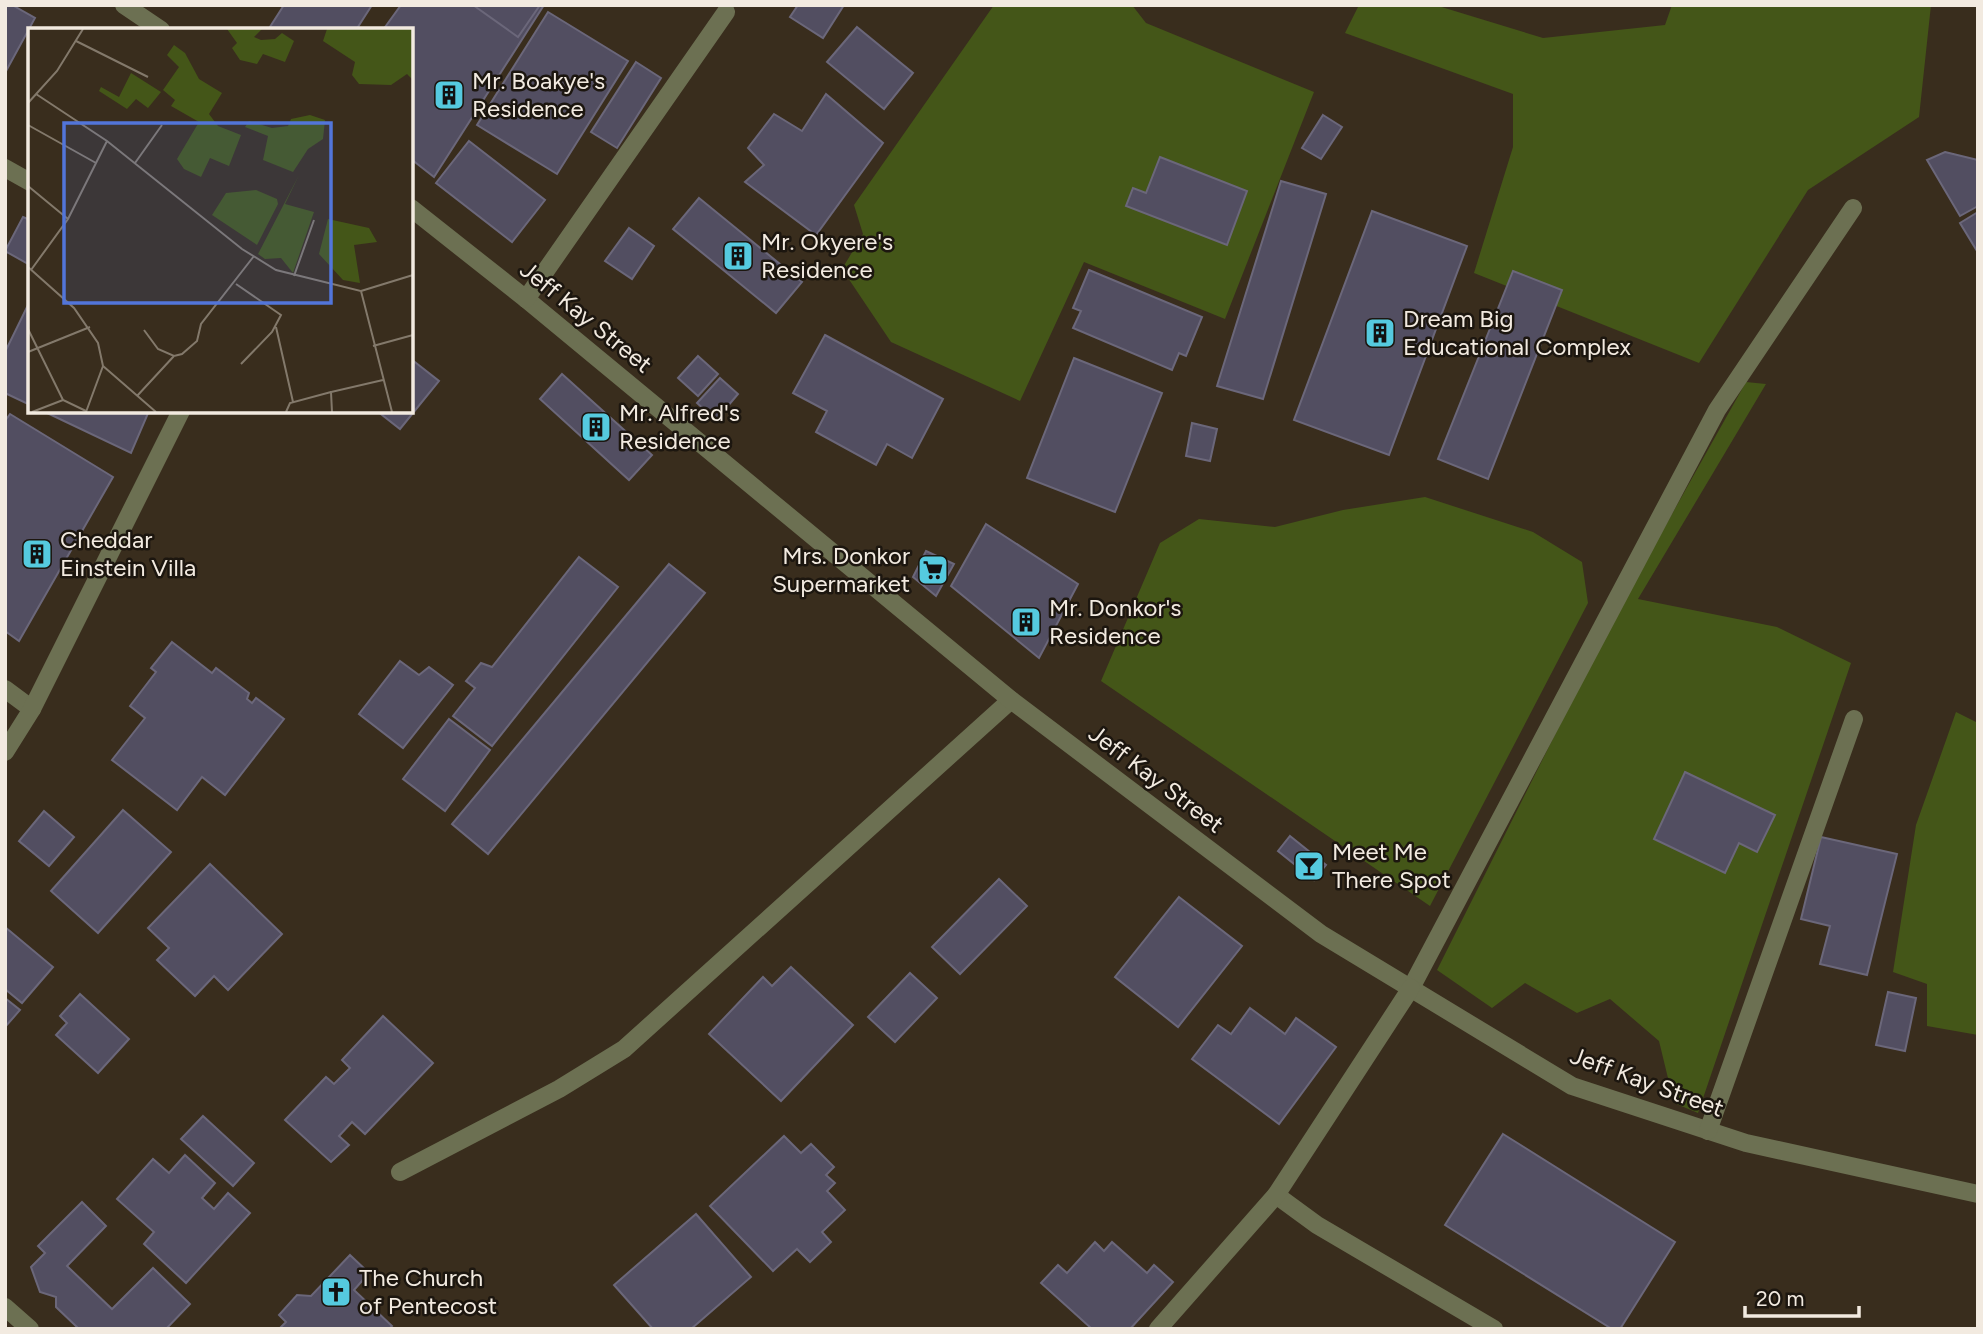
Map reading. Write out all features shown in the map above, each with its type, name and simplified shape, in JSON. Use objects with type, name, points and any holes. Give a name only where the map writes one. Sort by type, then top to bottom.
[{"type":"street","points":[[124,5],[158,28]]},
{"type":"street","points":[[526,299],[726,12]]},
{"type":"street","points":[[5,168],[28,181]]},
{"type":"street","points":[[1158,1329],[1276,1195],[1411,988],[1717,410],[1853,208]]},
{"type":"street","name":"Jeff Kay Street","points":[[413,210],[526,299],[1012,700],[1321,934],[1572,1086],[1746,1143],[1978,1194]]},
{"type":"street","points":[[5,752],[32,709],[180,413]]},
{"type":"street","points":[[5,689],[32,709]]},
{"type":"street","points":[[400,1172],[559,1089],[624,1049],[1012,700]]},
{"type":"street","points":[[1708,1131],[1854,719]]},
{"type":"street","points":[[1276,1195],[1317,1225],[1494,1329]]},
{"type":"street","points":[[5,1307],[30,1329]]},
{"type":"green space","points":[[994,5],[1132,5],[1146,23],[1314,92],[1225,319],[1084,262],[1020,401],[891,342],[842,269],[863,234],[854,205]]},
{"type":"green space","points":[[1359,5],[1435,5],[1543,38],[1665,25],[1672,5],[1931,5],[1919,117],[1808,190],[1699,363],[1474,273],[1513,147],[1513,94],[1345,33]]},
{"type":"green space","points":[[1746,382],[1766,384],[1638,599],[1777,627],[1851,663],[1698,1113],[1674,1103],[1659,1041],[1610,999],[1577,1013],[1525,983],[1492,1008],[1437,970],[1612,621]]},
{"type":"green space","points":[[1425,497],[1533,532],[1582,562],[1588,603],[1430,906],[1101,681],[1160,543],[1199,519],[1275,527],[1343,510]]},
{"type":"green space","points":[[1956,712],[1978,723],[1978,1035],[1927,1026],[1927,984],[1893,972],[1916,825]]},
{"type":"building","points":[[5,5],[12,5],[35,18],[5,73]]},
{"type":"building","points":[[284,5],[372,5],[357,28],[269,28]]},
{"type":"building","name":"Mr. Boakye's Residence","points":[[401,5],[544,5],[434,177],[413,161],[413,28],[384,28]]},
{"type":"building","points":[[473,5],[540,5],[518,37]]},
{"type":"building","points":[[798,5],[844,5],[823,38],[790,17]]},
{"type":"building","points":[[548,12],[628,61],[557,174],[477,125]]},
{"type":"building","points":[[857,27],[913,73],[884,109],[827,62]]},
{"type":"building","points":[[636,62],[661,78],[617,148],[591,132]]},
{"type":"building","points":[[826,94],[883,143],[816,235],[745,182],[764,165],[748,148],[774,114],[802,131]]},
{"type":"building","points":[[1323,115],[1342,127],[1321,159],[1302,148]]},
{"type":"building","points":[[469,141],[545,200],[512,242],[436,183]]},
{"type":"building","points":[[1945,152],[1978,160],[1978,206],[1960,216],[1927,160]]},
{"type":"building","points":[[1160,157],[1247,191],[1227,245],[1126,206],[1133,188],[1146,193]]},
{"type":"building","points":[[1281,181],[1326,194],[1263,399],[1217,386]]},
{"type":"building","name":"Mr. Okyere's Residence","points":[[699,198],[802,282],[776,313],[673,229]]},
{"type":"building","name":"Dream Big Educational Complex","points":[[1372,211],[1467,246],[1389,455],[1294,420]]},
{"type":"building","points":[[1978,212],[1978,251],[1977,251],[1960,223]]},
{"type":"building","points":[[23,217],[28,219],[28,264],[5,251]]},
{"type":"building","points":[[629,228],[654,246],[632,279],[605,261]]},
{"type":"building","points":[[1089,270],[1202,317],[1186,356],[1179,353],[1172,370],[1073,328],[1081,311],[1073,308]]},
{"type":"building","points":[[1513,271],[1562,290],[1488,479],[1438,459]]},
{"type":"building","points":[[28,305],[28,404],[5,393],[5,352]]},
{"type":"building","points":[[825,335],[943,399],[912,458],[887,444],[876,465],[816,432],[827,411],[793,393]]},
{"type":"building","points":[[698,356],[718,374],[698,396],[678,378]]},
{"type":"building","points":[[1074,358],[1162,393],[1115,512],[1027,478]]},
{"type":"building","points":[[413,361],[439,381],[413,413]]},
{"type":"building","name":"Mr. Alfred's Residence","points":[[562,374],[652,455],[629,480],[540,399]]},
{"type":"building","points":[[720,378],[738,394],[716,420],[697,403]]},
{"type":"building","points":[[47,413],[148,413],[131,453]]},
{"type":"building","points":[[380,413],[413,413],[400,429]]},
{"type":"building","name":"Cheddar Einstein Villa","points":[[10,414],[113,477],[19,641],[5,631],[5,421]]},
{"type":"building","points":[[1192,423],[1217,429],[1210,461],[1186,456]]},
{"type":"building","name":"Mr. Donkor's Residence","points":[[986,524],[1078,584],[1039,658],[951,586]]},
{"type":"building","name":"Mrs. Donkor Supermarket","points":[[926,551],[954,564],[936,596],[913,577]]},
{"type":"building","points":[[579,557],[618,587],[492,746],[453,716],[475,688],[466,681],[481,663],[492,667]]},
{"type":"building","points":[[669,564],[705,593],[488,854],[452,824]]},
{"type":"building","points":[[172,642],[212,673],[216,668],[249,693],[247,699],[252,703],[256,698],[284,719],[225,795],[202,777],[177,810],[112,760],[145,718],[130,706],[156,672],[151,668]]},
{"type":"building","points":[[400,661],[419,675],[429,667],[453,685],[403,748],[359,714]]},
{"type":"building","points":[[449,719],[490,750],[445,811],[403,779]]},
{"type":"building","points":[[1685,772],[1775,815],[1757,852],[1739,843],[1725,873],[1654,839]]},
{"type":"building","points":[[123,810],[171,852],[98,933],[51,891]]},
{"type":"building","points":[[44,811],[74,837],[49,866],[19,841]]},
{"type":"building","points":[[1290,836],[1326,865],[1314,880],[1278,851]]},
{"type":"building","points":[[1821,837],[1897,854],[1867,975],[1820,964],[1830,926],[1801,919]]},
{"type":"building","points":[[210,864],[282,934],[228,990],[214,976],[195,996],[157,960],[169,948],[148,928]]},
{"type":"building","points":[[999,879],[1027,906],[960,974],[932,947]]},
{"type":"building","points":[[1179,897],[1242,946],[1178,1027],[1115,977]]},
{"type":"building","points":[[5,927],[53,967],[22,1003],[5,989]]},
{"type":"building","points":[[791,967],[853,1025],[781,1101],[709,1034],[763,977],[772,986]]},
{"type":"building","points":[[910,973],[937,998],[895,1042],[868,1017]]},
{"type":"building","points":[[1888,992],[1916,998],[1905,1051],[1876,1045]]},
{"type":"building","points":[[80,994],[129,1039],[98,1073],[56,1035],[67,1023],[60,1016]]},
{"type":"building","points":[[5,998],[20,1010],[5,1027]]},
{"type":"building","points":[[1250,1008],[1285,1034],[1296,1018],[1336,1047],[1279,1124],[1192,1059],[1218,1025],[1231,1034]]},
{"type":"building","points":[[383,1016],[433,1063],[365,1134],[352,1122],[339,1136],[349,1145],[331,1162],[285,1120],[326,1077],[334,1084],[350,1068],[342,1060]]},
{"type":"building","points":[[203,1116],[254,1163],[233,1186],[181,1139]]},
{"type":"building","points":[[1503,1134],[1675,1242],[1620,1329],[1612,1329],[1445,1225]]},
{"type":"building","points":[[784,1136],[801,1153],[811,1144],[834,1167],[826,1175],[835,1183],[827,1191],[845,1210],[822,1232],[831,1242],[810,1262],[797,1249],[773,1271],[710,1206]]},
{"type":"building","points":[[185,1155],[215,1183],[202,1198],[214,1209],[228,1193],[250,1213],[186,1283],[144,1244],[154,1232],[117,1199],[153,1159],[169,1173]]},
{"type":"building","points":[[82,1202],[106,1226],[67,1266],[112,1309],[153,1268],[190,1304],[166,1329],[79,1329],[56,1307],[56,1297],[40,1292],[31,1267],[45,1253],[38,1246]]},
{"type":"building","points":[[696,1214],[751,1277],[691,1329],[653,1329],[614,1285]]},
{"type":"building","points":[[1095,1242],[1104,1251],[1112,1242],[1147,1273],[1154,1265],[1173,1282],[1130,1329],[1092,1329],[1041,1283],[1058,1265],[1067,1273]]},
{"type":"building","name":"The Church of Pentecost","points":[[350,1255],[369,1273],[354,1290],[392,1326],[389,1329],[279,1329],[286,1322],[279,1315],[297,1295],[311,1296]]},
{"type":"place","name":"Mr. Boakye's Residence","points":[[449,95]]},
{"type":"place","name":"Mr. Okyere's Residence","points":[[738,256]]},
{"type":"place","name":"Dream Big Educational Complex","points":[[1380,333]]},
{"type":"place","name":"Mr. Alfred's Residence","points":[[596,427]]},
{"type":"place","name":"Cheddar Einstein Villa","points":[[37,554]]},
{"type":"place","name":"Mrs. Donkor Supermarket","points":[[933,570]]},
{"type":"place","name":"Mr. Donkor's Residence","points":[[1026,622]]},
{"type":"place","name":"Meet Me There Spot","points":[[1309,866]]},
{"type":"place","name":"The Church of Pentecost","points":[[336,1292]]}]
